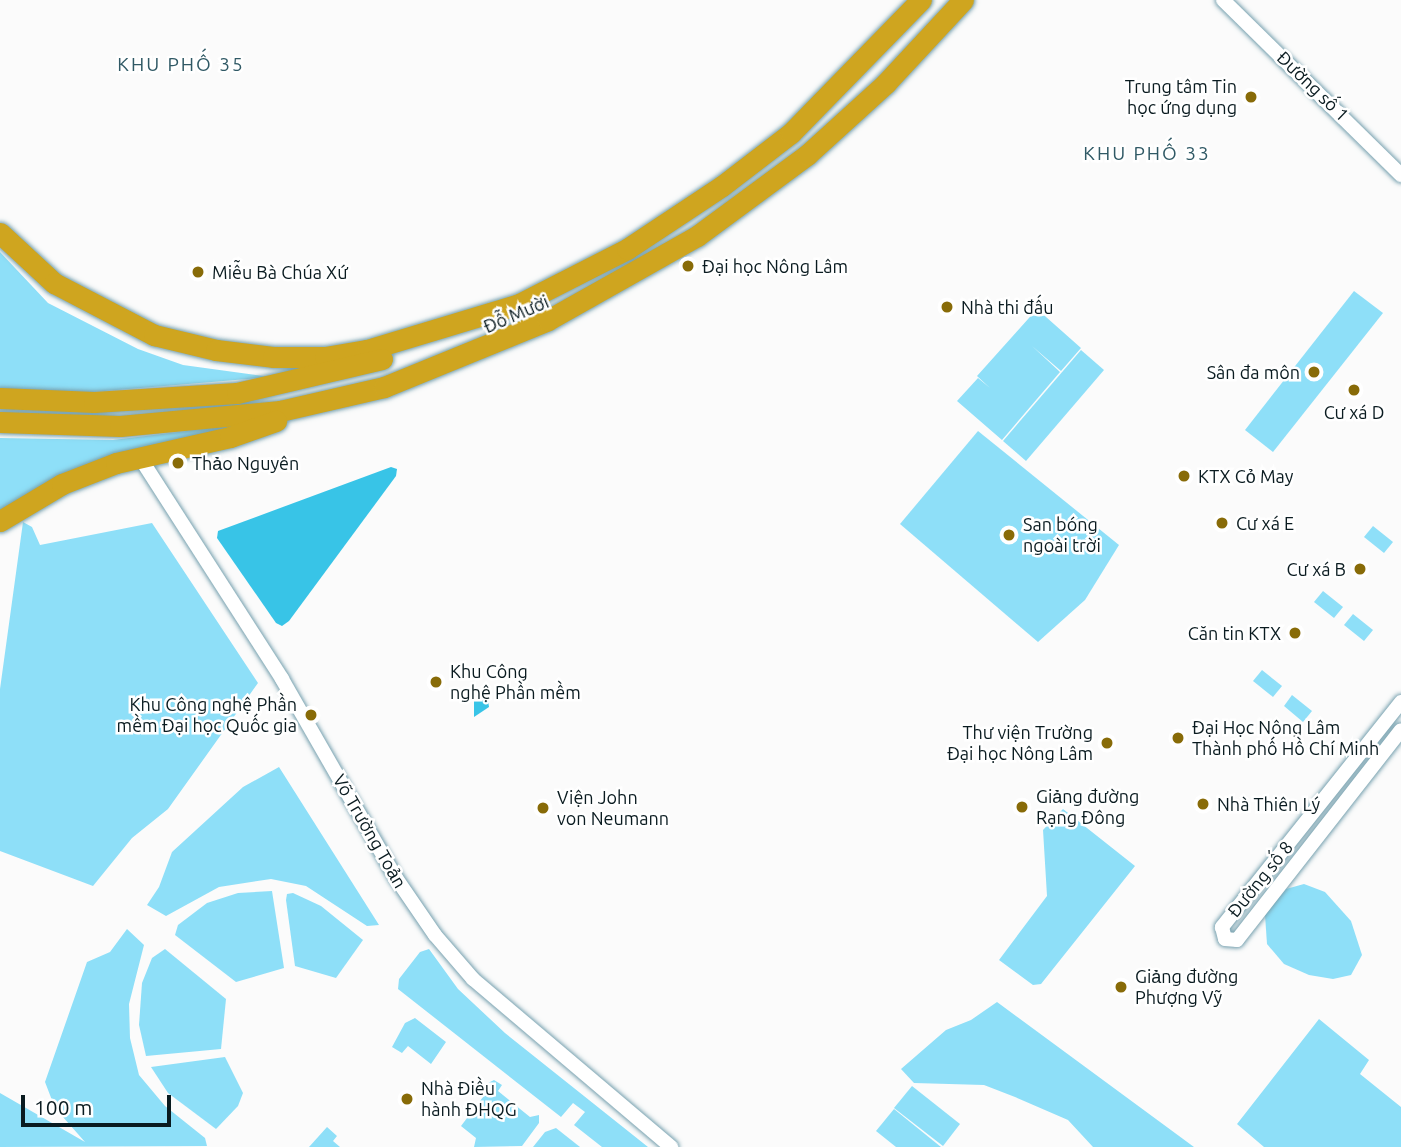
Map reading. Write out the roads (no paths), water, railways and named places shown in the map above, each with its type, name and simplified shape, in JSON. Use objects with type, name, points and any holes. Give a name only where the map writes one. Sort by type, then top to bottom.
[{"type":"highway","name":"Đỗ Mười","points":[[0,233],[54,283],[153,335],[216,351],[294,357],[367,350],[519,304],[627,249],[722,186],[791,133],[921,0]]},
{"type":"highway","name":"Đỗ Mười","points":[[0,398],[155,400],[308,380],[463,337],[596,278],[680,228],[757,173],[804,135],[933,0]]},
{"type":"highway","name":"Đỗ Mười","points":[[0,422],[168,424],[334,400],[401,380],[548,320],[697,236],[835,130],[963,0]]},
{"type":"highway","name":"Đỗ Mười","points":[[401,380],[431,381],[523,346],[664,274],[806,173],[910,77],[980,0]]},
{"type":"highway","points":[[0,244],[47,289],[153,346],[183,356],[290,371],[308,380]]},
{"type":"highway","points":[[596,278],[627,249]]},
{"type":"highway","points":[[0,522],[62,484],[141,459],[244,432],[334,400]]},
{"type":"highway","points":[[0,431],[103,433],[288,416]]},
{"type":"highway","points":[[0,530],[66,491],[141,459]]},
{"type":"street","name":"Đường số 1","points":[[1223,0],[1401,175]]},
{"type":"street","name":"Võ Trường Toản","points":[[141,459],[282,679],[401,887],[442,943],[473,979],[671,1147]]},
{"type":"street","name":"Đường số 8","points":[[1401,702],[1222,927],[1226,939],[1237,940],[1401,729]]},
{"type":"street","points":[[1388,718],[1401,729]]},
{"type":"place","name":"Trung tâm Tin học ứng dụng","points":[[1251,97]]},
{"type":"place","name":"Đại học Nông Lâm","points":[[688,266]]},
{"type":"place","name":"Miễu Bà Chúa Xứ","points":[[198,272]]},
{"type":"place","name":"Nhà thi đấu","points":[[947,307]]},
{"type":"place","name":"Sân đa môn","points":[[1314,372]]},
{"type":"place","name":"Cư xá D","points":[[1354,390]]},
{"type":"place","name":"Thảo Nguyên","points":[[178,463]]},
{"type":"place","name":"KTX Cỏ May","points":[[1184,476]]},
{"type":"place","name":"Cư xá E","points":[[1222,523]]},
{"type":"place","name":"San bóng ngoài trời","points":[[1009,535]]},
{"type":"place","name":"Cư xá B","points":[[1360,569]]},
{"type":"place","name":"Căn tin KTX","points":[[1295,633]]},
{"type":"place","name":"Khu Công nghệ Phần mềm","points":[[436,682]]},
{"type":"place","name":"Khu Công nghệ Phần mềm Đại học Quốc gia","points":[[311,715]]},
{"type":"place","name":"Đại Học Nông Lâm Thành phố Hồ Chí Minh","points":[[1178,738]]},
{"type":"place","name":"Thư viện Trường Đại học Nông Lâm","points":[[1107,743]]},
{"type":"place","name":"Nhà Thiên Lý","points":[[1203,804]]},
{"type":"place","name":"Giảng đường Rạng Đông","points":[[1022,807]]},
{"type":"place","name":"Viện John von Neumann","points":[[543,808]]},
{"type":"place","name":"Giảng đường Phượng Vỹ","points":[[1121,987]]},
{"type":"place","name":"Nhà Điều hành ĐHQG","points":[[407,1099]]},
{"type":"district","name":"KHU PHỐ 35","points":[[181,65]]},
{"type":"district","name":"KHU PHỐ 33","points":[[1147,154]]}]
